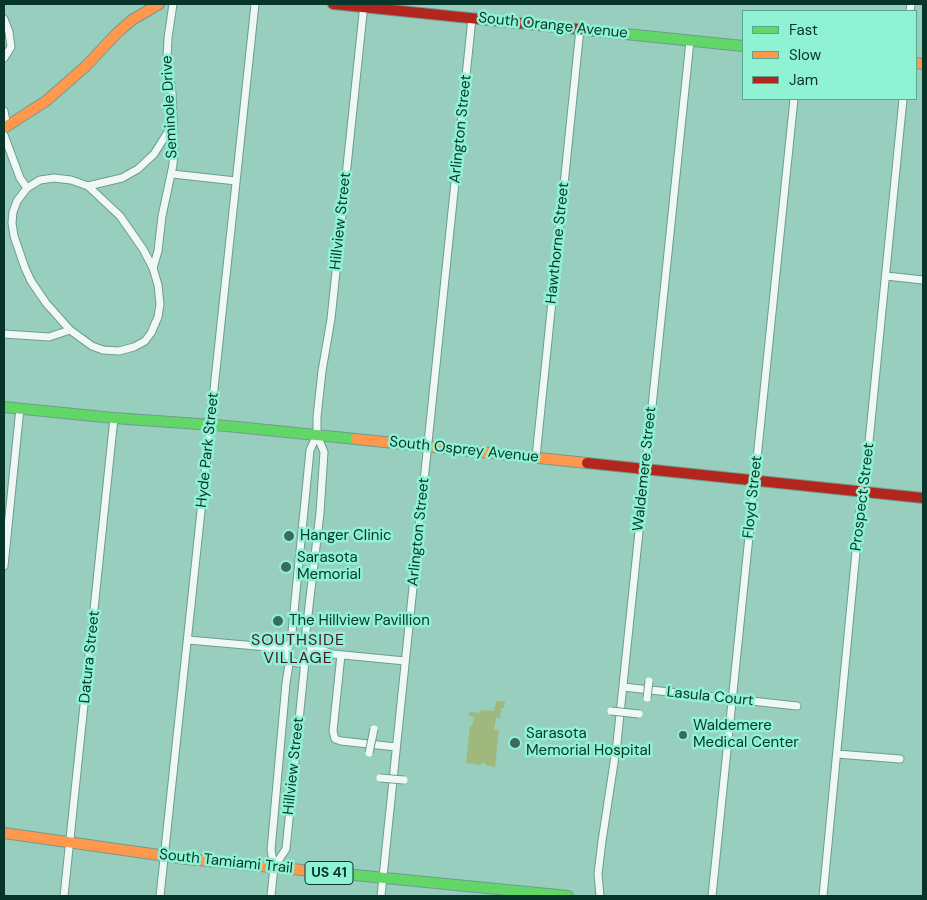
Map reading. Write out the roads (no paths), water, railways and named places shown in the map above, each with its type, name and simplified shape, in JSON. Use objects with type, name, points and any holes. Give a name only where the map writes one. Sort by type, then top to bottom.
[{"type":"street","points":[[5,130],[56,93],[132,20],[160,4]]},
{"type":"street","name":"Seminole Drive","points":[[153,268],[158,251],[162,216],[172,174],[174,145],[172,93],[167,58],[173,4]]},
{"type":"street","name":"Hyde Park Street","points":[[160,896],[255,4]]},
{"type":"street","name":"South Orange Avenue","points":[[333,4],[364,5],[580,30],[742,46]]},
{"type":"street","name":"Hillview Street","points":[[307,643],[324,452],[317,435],[317,417],[331,319],[364,5]]},
{"type":"street","name":"Arlington Street","points":[[381,896],[472,18]]},
{"type":"street","points":[[4,19],[9,32],[11,48],[4,58]]},
{"type":"street","name":"Hawthorne Street","points":[[536,457],[580,30]]},
{"type":"street","name":"Waldemere Street","points":[[600,896],[598,874],[616,751],[690,41]]},
{"type":"street","name":"Floyd Street","points":[[712,896],[794,100]]},
{"type":"street","name":"Prospect Street","points":[[823,896],[903,100]]},
{"type":"street","points":[[4,111],[5,130],[20,178],[27,188]]},
{"type":"street","points":[[88,186],[122,178],[138,169],[154,154],[173,124]]},
{"type":"street","points":[[172,174],[236,182]]},
{"type":"street","points":[[54,178],[71,180],[88,186],[110,205],[128,226],[140,243],[153,268],[158,285],[160,310],[152,333],[145,341],[134,347],[111,351],[92,346],[70,330],[40,294],[25,268],[16,244],[12,228],[13,212],[17,202],[27,188],[40,180],[54,178]]},
{"type":"street","points":[[886,276],[923,280]]},
{"type":"street","points":[[4,334],[49,337],[70,330]]},
{"type":"street","name":"South Osprey Avenue","points":[[4,407],[114,418],[211,424],[923,498]]},
{"type":"street","points":[[4,566],[20,408]]},
{"type":"street","name":"Datura Street","points":[[64,896],[114,418]]},
{"type":"street","name":"Hillview Street","points":[[290,644],[310,450],[317,435]]},
{"type":"street","points":[[188,640],[268,647],[290,644],[300,639],[333,654],[405,661]]},
{"type":"street","points":[[307,643],[311,652],[307,659]]},
{"type":"street","points":[[289,656],[290,644]]},
{"type":"street","points":[[268,647],[273,651],[289,656],[297,662],[333,654]]},
{"type":"street","points":[[342,655],[334,735],[338,740],[396,747]]},
{"type":"street","name":"Hillview Street","points":[[271,896],[274,867],[271,850],[289,656]]},
{"type":"street","name":"Hillview Street","points":[[274,867],[286,850],[307,659]]},
{"type":"street","points":[[647,698],[649,681]]},
{"type":"street","name":"Lasula Court","points":[[623,687],[797,706]]},
{"type":"street","points":[[611,711],[639,714]]},
{"type":"street","points":[[369,753],[374,729]]},
{"type":"street","points":[[837,754],[900,759]]},
{"type":"street","points":[[380,778],[404,780]]},
{"type":"street","name":"South Tamiami Trail","points":[[4,833],[164,856],[382,878],[491,893],[568,896]]},
{"type":"place","name":"Hanger Clinic","points":[[289,536]]},
{"type":"place","name":"Sarasota Memorial","points":[[286,567]]},
{"type":"place","name":"The Hillview Pavillion","points":[[278,621]]},
{"type":"place","name":"Waldemere Medical Center","points":[[683,735]]},
{"type":"place","name":"Sarasota Memorial Hospital","points":[[515,743]]},
{"type":"district","name":"SOUTHSIDE VILLAGE","points":[[298,650]]}]
